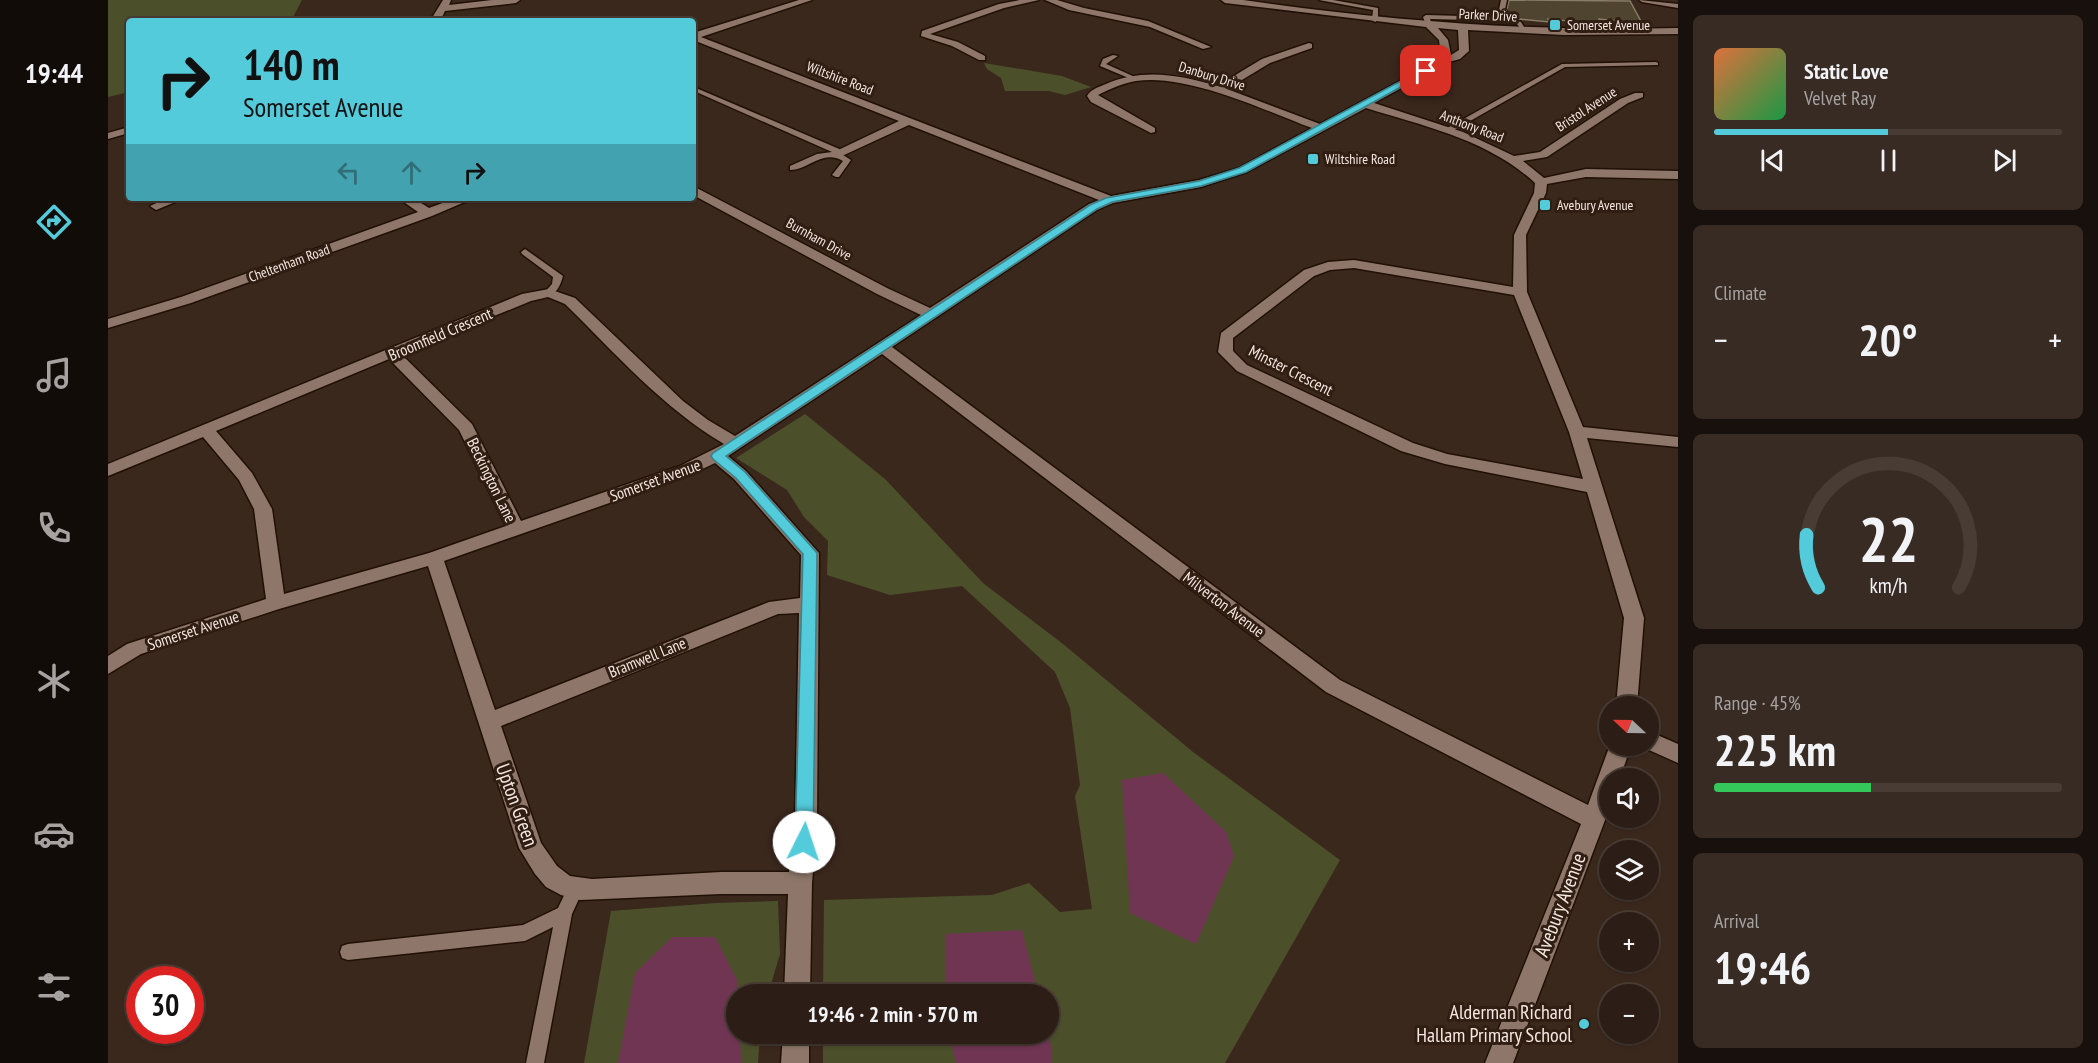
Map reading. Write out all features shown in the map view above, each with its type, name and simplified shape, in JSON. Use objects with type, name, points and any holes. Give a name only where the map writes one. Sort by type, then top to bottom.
[{"type":"street","points":[[437,18],[446,4],[516,0]]},
{"type":"street","points":[[696,36],[808,0]]},
{"type":"street","points":[[982,58],[955,44],[932,39],[925,33],[1002,6],[1035,0]]},
{"type":"street","points":[[1049,0],[1079,10],[1146,23],[1188,42],[1206,47]]},
{"type":"street","name":"Parker Drive","points":[[1225,0],[1375,20],[1463,28],[1525,31],[1678,31]]},
{"type":"street","points":[[1429,25],[1445,41],[1448,52],[1446,60]]},
{"type":"street","points":[[1463,28],[1464,51]]},
{"type":"street","points":[[1485,41],[1496,36]]},
{"type":"street","name":"Wiltshire Road","points":[[696,38],[1110,200]]},
{"type":"street","points":[[1217,91],[1266,61],[1309,46]]},
{"type":"street","name":"Somerset Avenue","points":[[108,666],[134,649],[276,603],[434,558],[687,470],[717,456],[1078,217],[1110,200],[1224,177],[1321,128],[1446,60],[1457,57],[1474,46]]},
{"type":"street","name":"Danbury Drive","points":[[1151,129],[1103,105],[1092,96],[1103,89],[1134,78],[1172,79],[1217,91],[1321,128]]},
{"type":"street","name":"Bristol Avenue","points":[[1514,159],[1543,155],[1558,157],[1624,101],[1639,95]]},
{"type":"street","name":"Anthony Road","points":[[1365,104],[1446,131],[1514,159],[1536,175]]},
{"type":"street","points":[[839,154],[909,121]]},
{"type":"street","points":[[108,136],[126,131]]},
{"type":"street","points":[[1558,157],[1586,172]]},
{"type":"street","points":[[1628,696],[1634,618],[1577,432],[1520,292],[1520,235],[1540,193],[1536,175],[1586,172],[1678,175]]},
{"type":"street","name":"Burnham Drive","points":[[696,192],[882,291],[931,314]]},
{"type":"street","points":[[156,206],[170,201]]},
{"type":"street","points":[[409,201],[428,213]]},
{"type":"street","name":"Cheltenham Road","points":[[108,324],[186,300],[460,201]]},
{"type":"street","name":"Minster Crescent","points":[[1520,292],[1354,264],[1328,266],[1309,273],[1226,336],[1225,352],[1242,368],[1407,447],[1445,459],[1593,487]]},
{"type":"street","points":[[549,292],[570,301],[677,404],[702,424],[735,443]]},
{"type":"street","name":"Broomfield Crescent","points":[[108,470],[527,297],[549,292]]},
{"type":"street","name":"Milverton Avenue","points":[[881,347],[903,361],[1333,686],[1594,819]]},
{"type":"street","name":"Beckington Lane","points":[[392,354],[466,428],[516,529]]},
{"type":"street","points":[[206,430],[246,477],[263,509],[276,603]]},
{"type":"street","points":[[1577,432],[1678,442]]},
{"type":"street","points":[[717,456],[740,475],[810,553],[806,822],[800,883],[797,984]]},
{"type":"street","name":"Upton Green","points":[[434,558],[531,848],[551,878],[574,890]]},
{"type":"street","name":"Bramwell Lane","points":[[488,722],[776,607],[809,605]]},
{"type":"street","points":[[1659,745],[1678,754]]},
{"type":"street","name":"Avebury Avenue","points":[[1499,1063],[1616,756]]},
{"type":"street","points":[[574,890],[721,883],[800,883]]},
{"type":"street","points":[[795,1063],[796,1044]]},
{"type":"lane","points":[[1322,0],[1376,9]]},
{"type":"lane","points":[[1375,20],[1374,14],[1382,0]]},
{"type":"lane","points":[[1504,0],[1502,14],[1505,19]]},
{"type":"lane","points":[[1642,0],[1678,6]]},
{"type":"lane","points":[[1429,25],[1426,17],[1505,19],[1518,23],[1525,31]]},
{"type":"lane","points":[[1115,56],[1105,60],[1102,65],[1134,78]]},
{"type":"lane","points":[[1446,131],[1564,65],[1656,64]]},
{"type":"lane","points":[[696,90],[839,154],[847,160],[836,175]]},
{"type":"lane","points":[[793,168],[825,154],[839,154]]},
{"type":"lane","points":[[525,252],[558,276],[549,292]]},
{"type":"lane","points":[[535,1063],[564,913],[574,890]]},
{"type":"lane","points":[[348,952],[525,933],[564,913]]},
{"type":"green space","points":[[108,0],[302,0],[293,18],[126,18],[126,93],[108,97]]},
{"type":"green space","points":[[984,63],[1062,76],[1091,87],[1065,95],[1049,91],[1005,91],[1001,78],[987,69]]},
{"type":"green space","points":[[805,414],[885,479],[983,583],[1063,644],[1193,752],[1340,860],[1225,1063],[823,1063],[823,1044],[1059,1044],[1059,984],[823,984],[824,900],[992,895],[1029,883],[1060,912],[1092,909],[1075,796],[1080,785],[1070,708],[1055,672],[962,586],[890,595],[827,575],[828,541],[804,517],[787,490],[736,458]]},
{"type":"green space","points":[[778,901],[780,954],[771,984],[726,984],[726,1044],[759,1044],[758,1063],[584,1063],[611,911]]},
{"type":"shaded area","points":[[1163,773],[1226,832],[1234,856],[1196,944],[1130,913],[1122,780]]},
{"type":"shaded area","points":[[1022,930],[1036,984],[945,984],[945,934]]},
{"type":"shaded area","points":[[672,937],[715,937],[737,980],[737,984],[726,984],[726,1044],[740,1044],[741,1063],[618,1063],[635,973]]},
{"type":"shaded area","points":[[951,1044],[1050,1044],[1052,1050],[1051,1063],[956,1063]]},
{"type":"building","points":[[1509,0],[1630,1],[1642,23],[1599,19],[1601,24],[1548,19],[1549,22],[1518,19],[1519,16],[1506,13]]},
{"type":"place","name":"Somerset Avenue","points":[[1555,25]]},
{"type":"place","name":"Wiltshire Road","points":[[1313,159]]},
{"type":"place","name":"Avebury Avenue","points":[[1545,205]]},
{"type":"place","name":"Alderman Richard Hallam Primary School","points":[[1584,1024]]},
{"type":"route","points":[[804,842],[810,553],[740,475],[717,456],[1094,207],[1110,200],[1201,183],[1242,170],[1426,71]]}]
